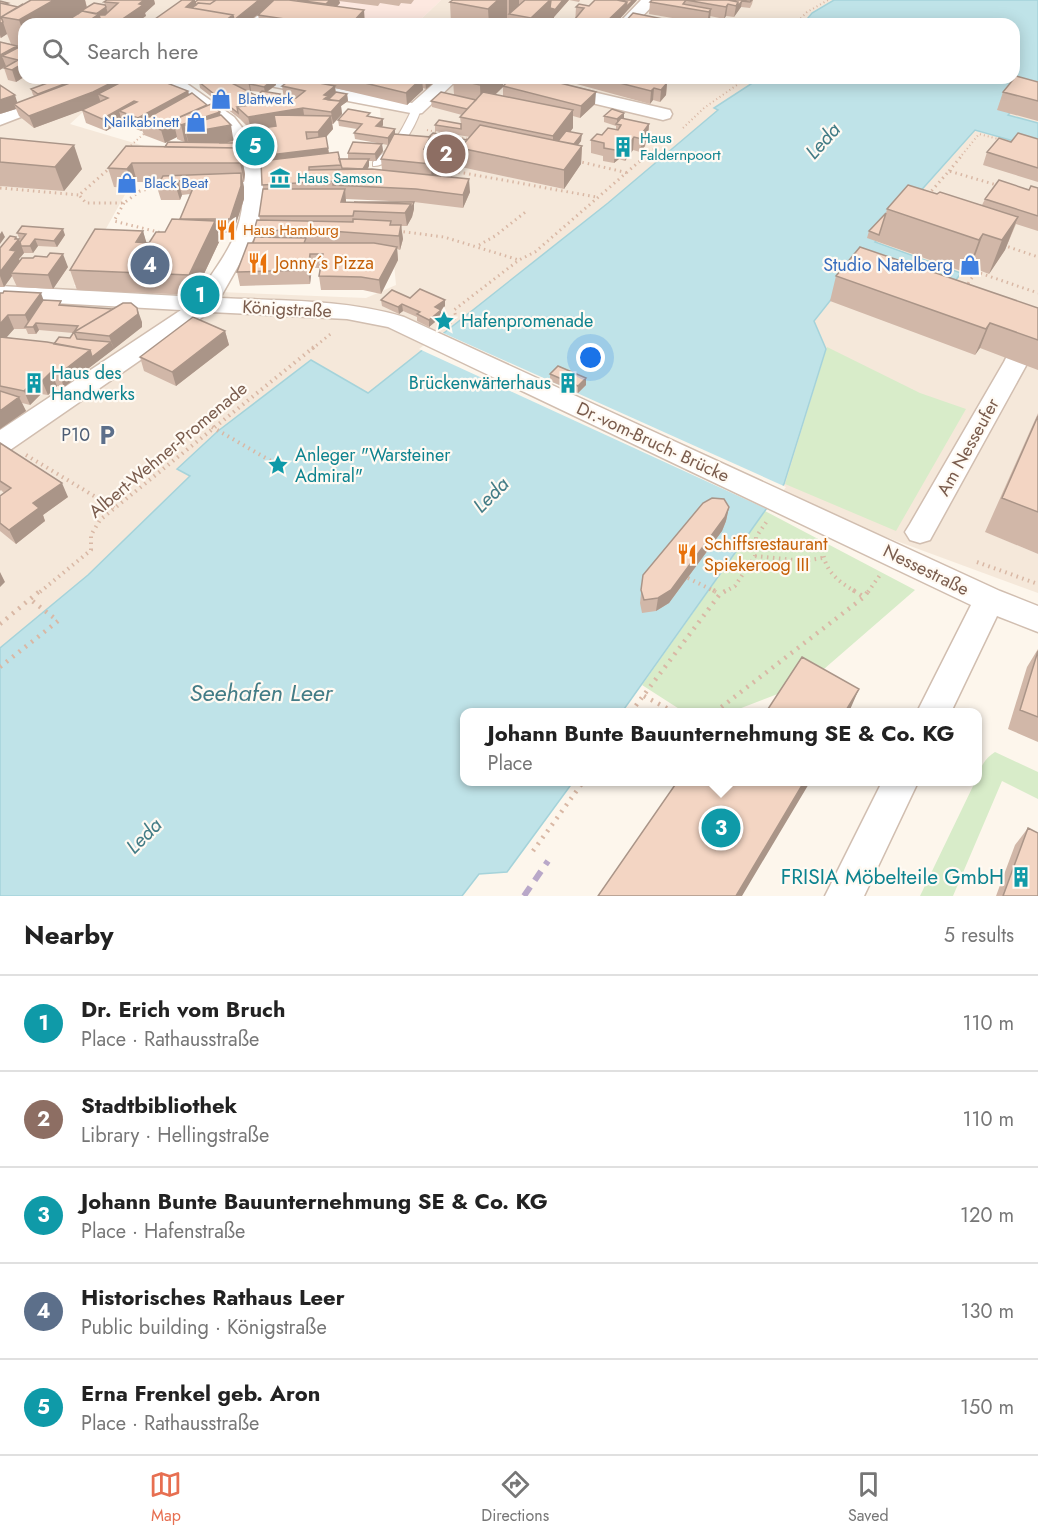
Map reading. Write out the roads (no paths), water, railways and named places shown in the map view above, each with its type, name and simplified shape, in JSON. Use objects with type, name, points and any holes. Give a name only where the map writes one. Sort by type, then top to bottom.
[{"type":"street","points":[[263,18],[284,0]]},
{"type":"street","points":[[636,18],[650,0]]},
{"type":"street","points":[[2,118],[90,84]]},
{"type":"street","points":[[1,442],[204,305],[247,231],[253,206],[254,183],[250,162],[238,134],[188,84]]},
{"type":"street","points":[[283,84],[414,118],[445,84]]},
{"type":"street","points":[[563,84],[663,114]]},
{"type":"street","name":"Königstraße","points":[[0,292],[375,316],[396,322],[425,336]]},
{"type":"street","name":"Dr.-vom-Bruch- Brücke","points":[[425,336],[821,520]]},
{"type":"street","name":"Am Nesseufer","points":[[920,532],[1016,362]]},
{"type":"street","name":"Nessestraße","points":[[821,520],[989,600],[1038,619]]},
{"type":"street","points":[[936,708],[989,600]]},
{"type":"street","points":[[844,896],[898,786]]},
{"type":"lane","points":[[376,164],[393,151],[414,118]]},
{"type":"water","name":"Seehafen Leer","points":[[834,0],[1038,0],[1038,83],[1008,115],[1038,123],[1038,148],[975,130],[875,242],[961,273],[939,303],[853,272],[814,321],[826,349],[784,484],[625,708],[460,708],[460,786],[570,786],[507,872],[479,874],[462,896],[0,896],[0,648],[88,575],[190,476],[177,469],[218,431],[311,360],[368,393],[608,203],[718,110],[714,108],[751,84],[1020,84],[1020,18],[808,18]]},
{"type":"railway","points":[[524,896],[548,861]]},
{"type":"place","name":"Blattwerk","points":[[221,99]]},
{"type":"place","name":"Nailkabinett","points":[[196,122]]},
{"type":"place","name":"Erna Frenkel geb. Aron","points":[[255,146]]},
{"type":"place","name":"Haus Faldernpoort","points":[[623,147]]},
{"type":"place","name":"Stadtbibliothek","points":[[446,154]]},
{"type":"place","name":"Haus Samson","points":[[280,178]]},
{"type":"place","name":"Black Beat","points":[[127,183]]},
{"type":"place","name":"Haus Hamburg","points":[[226,230]]},
{"type":"place","name":"Jonny´s Pizza","points":[[258,263]]},
{"type":"place","name":"Historisches Rathaus Leer","points":[[150,265]]},
{"type":"place","name":"Studio Natelberg","points":[[970,265]]},
{"type":"place","name":"Dr. Erich vom Bruch","points":[[200,295]]},
{"type":"place","name":"Hafenpromenade","points":[[444,321]]},
{"type":"place","name":"Haus des Handwerks","points":[[34,383]]},
{"type":"place","name":"Brückenwärterhaus","points":[[568,383]]},
{"type":"place","name":"P10","points":[[107,435]]},
{"type":"place","name":"Anleger \"Warsteiner Admiral\"","points":[[278,465]]},
{"type":"place","name":"Schiffsrestaurant Spiekeroog III","points":[[687,554]]},
{"type":"place","name":"Johann Bunte Bauunternehmung SE & Co. KG","points":[[721,828]]},
{"type":"place","name":"FRISIA Möbelteile GmbH","points":[[1021,877]]},
{"type":"water label","name":"Leda","points":[[823,141]]},
{"type":"water label","name":"Leda","points":[[491,495]]},
{"type":"water label","name":"Leda","points":[[144,836]]}]
